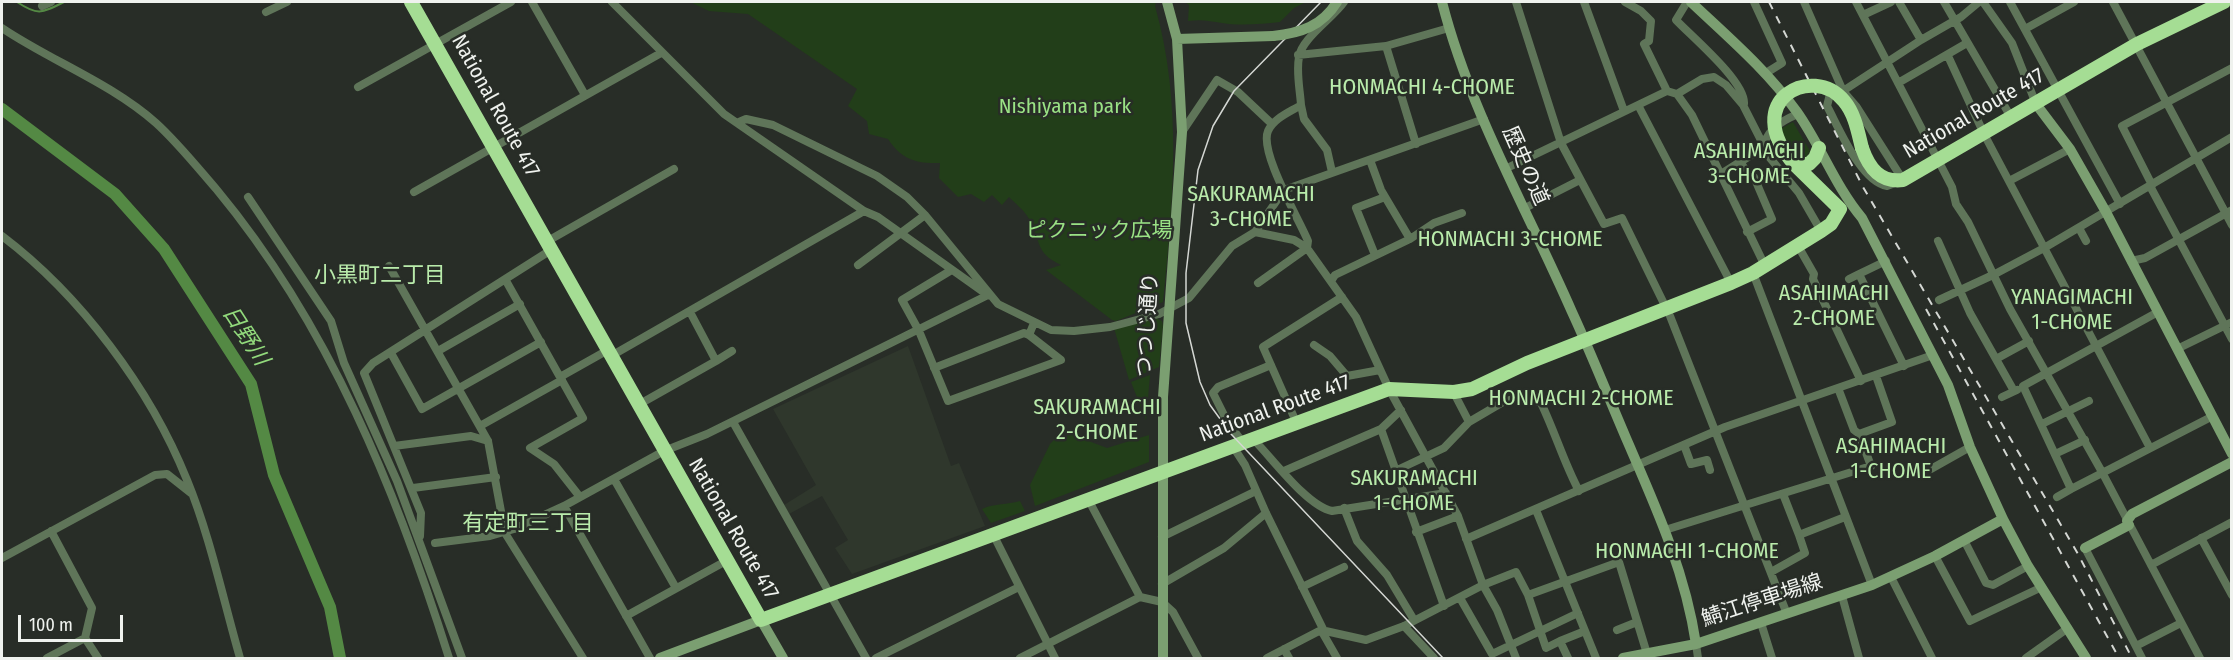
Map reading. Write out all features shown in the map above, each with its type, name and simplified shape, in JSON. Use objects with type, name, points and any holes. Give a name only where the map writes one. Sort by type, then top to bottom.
[{"type":"highway","name":"National Route 417","points":[[411,2],[761,620],[1389,389],[1464,391],[1527,363],[1753,273],[1831,224],[1844,205],[1794,164],[1778,143],[1773,115],[1786,94],[1804,87],[1829,89],[1843,99],[1852,113],[1868,162],[1877,174],[1894,181],[1903,180],[2012,119],[2058,89],[2137,44],[2224,2]]},
{"type":"highway","points":[[1794,164],[1809,164],[1815,158],[1819,148]]},
{"type":"highway","name":"National Route 417","points":[[1389,389],[1455,395],[1473,391],[1584,342]]},
{"type":"street","points":[[42,6],[51,2]]},
{"type":"street","points":[[266,12],[287,2]]},
{"type":"street","points":[[358,87],[511,2]]},
{"type":"street","points":[[532,2],[585,94]]},
{"type":"street","points":[[612,2],[724,114],[739,122],[864,211],[878,217],[998,304],[1051,330],[1091,329],[1119,325],[1168,309],[1196,292],[1223,255],[1238,242],[1256,232],[1284,190],[1332,171],[1370,160],[1484,119]]},
{"type":"street","name":"つつじ通り","points":[[1163,658],[1163,397],[1182,132],[1177,39],[1167,2]]},
{"type":"street","points":[[1177,39],[1273,36],[1311,28],[1328,15],[1337,2]]},
{"type":"street","points":[[1332,171],[1326,150],[1304,120],[1301,105],[1299,55],[1312,35],[1335,15],[1344,2]]},
{"type":"street","name":"歴史の道","points":[[1442,2],[1449,28],[1484,119],[1584,342]]},
{"type":"street","points":[[1516,2],[1561,143],[1604,225],[1622,218],[1666,309],[1746,506],[1787,615]]},
{"type":"street","points":[[1584,2],[1624,111]]},
{"type":"street","points":[[1625,2],[1641,11],[1651,21],[1649,41],[1644,44],[1667,91]]},
{"type":"street","points":[[1743,105],[1745,101],[1741,89],[1733,78],[1676,20],[1689,2],[1766,73],[1798,114],[1819,148],[1844,205],[1862,218],[1933,355],[1970,447],[2003,519],[2028,566],[2086,658]]},
{"type":"street","points":[[1754,2],[1782,63],[1766,73]]},
{"type":"street","points":[[1804,2],[1844,91],[1856,105],[1903,180],[1893,185],[1882,186],[1868,177],[1858,162],[1826,102],[1830,94],[1844,91],[1981,2],[2012,43],[2036,104],[2070,149],[2106,212],[2232,454]]},
{"type":"street","points":[[1856,2],[1952,187],[1959,211],[1968,222],[2010,309],[2103,472],[2200,658]]},
{"type":"street","points":[[1863,15],[1891,2]]},
{"type":"street","points":[[1899,2],[1921,40]]},
{"type":"street","points":[[1944,2],[2012,119]]},
{"type":"street","points":[[2010,2],[2120,204]]},
{"type":"street","points":[[2025,29],[2074,2]]},
{"type":"street","points":[[2116,2],[2195,158],[2229,212],[2232,225]]},
{"type":"street","points":[[2,28],[117,95],[155,123],[195,164],[258,244],[326,350],[352,404],[397,512],[449,658]]},
{"type":"street","points":[[1299,55],[1386,46],[1449,28]]},
{"type":"street","points":[[1312,35],[1317,53]]},
{"type":"street","points":[[1898,83],[1967,43]]},
{"type":"street","points":[[1386,46],[1416,144]]},
{"type":"street","points":[[414,192],[661,53]]},
{"type":"street","points":[[1948,56],[1984,134],[2150,447]]},
{"type":"street","points":[[2232,68],[2122,126],[2178,239],[2228,323],[2232,339]]},
{"type":"street","points":[[1677,94],[1702,79],[1714,76],[1726,85],[1743,105],[1764,147],[1799,193],[1821,231]]},
{"type":"street","points":[[1182,132],[1217,80],[1238,92],[1272,124]]},
{"type":"street","points":[[1505,169],[1667,91],[1677,94],[1692,115],[1765,266]]},
{"type":"street","points":[[1258,283],[1307,248],[1308,241],[1284,190],[1266,141],[1272,124],[1301,105]]},
{"type":"street","points":[[1638,105],[1731,283]]},
{"type":"street","points":[[1721,174],[1764,147],[1767,135],[1798,114]]},
{"type":"street","points":[[739,122],[746,119],[773,125],[877,176],[907,197],[925,215],[988,295]]},
{"type":"street","points":[[1939,300],[2044,248],[2232,136]]},
{"type":"street","points":[[2009,181],[2070,149]]},
{"type":"street","points":[[1370,160],[1385,197],[1410,239]]},
{"type":"street","points":[[1741,163],[1748,174],[1754,177],[1772,219],[1748,232]]},
{"type":"street","points":[[420,538],[422,513],[364,373],[373,363],[505,279],[548,246],[674,169]]},
{"type":"street","points":[[1523,209],[1581,180]]},
{"type":"street","points":[[248,197],[331,321],[344,363],[389,461],[420,538],[462,658]]},
{"type":"street","points":[[1375,255],[1356,208],[1385,197]]},
{"type":"street","points":[[480,426],[561,378],[690,312],[864,211]]},
{"type":"street","points":[[2131,261],[2145,258],[2229,212]]},
{"type":"street","points":[[1331,280],[1335,275],[1410,239],[1434,224],[1462,213]]},
{"type":"street","points":[[858,265],[925,215]]},
{"type":"street","points":[[2079,228],[2086,241]]},
{"type":"street","points":[[1256,232],[1294,240],[1307,248],[1356,317],[1389,389],[1458,516],[1483,585],[1497,610],[1516,658]]},
{"type":"street","points":[[2,236],[46,272],[104,340],[129,373],[159,424],[179,460],[191,493],[240,658]]},
{"type":"street","points":[[1938,241],[1959,290],[2014,391]]},
{"type":"street","points":[[1798,246],[1814,274],[1813,279],[1861,381]]},
{"type":"street","points":[[1849,279],[1886,261]]},
{"type":"street","points":[[389,266],[488,441],[505,533],[583,658]]},
{"type":"street","points":[[934,368],[1024,333],[1061,360],[948,401],[934,368],[919,331],[902,300],[950,271]]},
{"type":"street","points":[[1753,273],[1872,585]]},
{"type":"street","points":[[1859,274],[1904,366]]},
{"type":"street","points":[[505,279],[583,418],[530,448],[554,464],[580,497]]},
{"type":"street","points":[[435,543],[505,533],[564,506],[664,450],[733,422],[988,295]]},
{"type":"street","points":[[1298,424],[1263,346],[1342,297]]},
{"type":"street","points":[[438,351],[520,304]]},
{"type":"street","points":[[690,312],[716,361]]},
{"type":"street","points":[[2002,397],[2158,312]]},
{"type":"street","points":[[1029,335],[1034,323]]},
{"type":"street","points":[[2177,349],[2228,323]]},
{"type":"street","points":[[1996,359],[2029,341]]},
{"type":"street","points":[[391,353],[422,409],[541,342]]},
{"type":"street","name":"鯖江停車場線","points":[[1584,342],[1665,530],[1684,582],[1696,644],[1872,585],[1935,556],[2003,519]]},
{"type":"street","points":[[1314,345],[1330,356],[1347,376],[1380,370]]},
{"type":"street","points":[[638,405],[732,351]]},
{"type":"street","points":[[1466,539],[1638,467],[1716,431],[1933,355]]},
{"type":"street","points":[[1271,366],[1218,387],[1213,393],[1228,423],[1244,444],[1284,471],[1308,500],[1324,509],[1344,508],[1446,493]]},
{"type":"street","points":[[1859,434],[1893,425],[1876,376]]},
{"type":"street","points":[[2023,386],[2071,489]]},
{"type":"street","points":[[1665,530],[1871,466],[1838,388]]},
{"type":"street","points":[[1455,395],[1469,422]]},
{"type":"street","points":[[1395,471],[1444,448],[1469,422],[1503,402],[1522,396],[1541,403],[1560,444],[1567,470],[1579,491]]},
{"type":"street","points":[[2042,424],[2089,401]]},
{"type":"street","points":[[1284,471],[1381,429],[1401,410]]},
{"type":"street","points":[[2058,497],[2213,416]]},
{"type":"street","points":[[733,422],[866,658]]},
{"type":"street","points":[[1381,429],[1444,606]]},
{"type":"street","points":[[394,446],[471,436],[488,441]]},
{"type":"street","points":[[2055,454],[2085,440]]},
{"type":"street","points":[[1244,444],[1245,465],[1256,491],[1337,658]]},
{"type":"street","points":[[1684,445],[1691,464],[1707,460],[1710,470]]},
{"type":"street","points":[[1931,469],[1970,447]]},
{"type":"street","points":[[2142,658],[2085,549],[2128,523],[2132,514],[2232,462]]},
{"type":"street","points":[[2,558],[155,475],[167,474],[191,493]]},
{"type":"street","points":[[413,488],[496,477]]},
{"type":"street","points":[[614,479],[676,588]]},
{"type":"street","points":[[1162,537],[1256,491]]},
{"type":"street","points":[[1771,572],[1805,553],[1783,494]]},
{"type":"street","points":[[1088,499],[1140,597]]},
{"type":"street","points":[[564,506],[650,658]]},
{"type":"street","points":[[1344,508],[1357,541],[1387,575],[1414,620]]},
{"type":"street","points":[[1536,510],[1596,658]]},
{"type":"street","points":[[1162,584],[1232,543],[1266,513]]},
{"type":"street","points":[[1416,532],[1458,516]]},
{"type":"street","points":[[1799,535],[1845,517]]},
{"type":"street","points":[[2151,565],[2232,522]]},
{"type":"street","points":[[51,531],[92,608],[85,638],[98,658]]},
{"type":"street","points":[[993,534],[1055,658]]},
{"type":"street","points":[[2201,538],[2232,595]]},
{"type":"street","points":[[1964,540],[1986,583],[1993,585],[2028,566]]},
{"type":"street","points":[[1935,556],[1970,621],[2042,587]]},
{"type":"street","points":[[626,616],[726,561]]},
{"type":"street","points":[[1528,595],[1619,562],[1647,656]]},
{"type":"street","points":[[1302,587],[1344,567]]},
{"type":"street","points":[[1267,658],[1323,630],[1366,640],[1404,626],[1483,585],[1516,572],[1528,595],[1546,648],[1585,631]]},
{"type":"street","points":[[1891,577],[1932,658]]},
{"type":"street","points":[[876,658],[1019,588]]},
{"type":"street","points":[[1842,596],[1859,658]]},
{"type":"street","points":[[1020,658],[1140,597],[1162,602],[1173,612],[1198,658]]},
{"type":"street","points":[[1460,598],[1494,656],[1509,645],[1578,613]]},
{"type":"street","points":[[660,658],[761,620],[783,658]]},
{"type":"street","points":[[1617,630],[1637,622]]},
{"type":"street","points":[[2136,646],[2181,623]]},
{"type":"street","points":[[1761,624],[1772,658]]},
{"type":"street","points":[[1404,626],[1434,658]]},
{"type":"street","points":[[2026,658],[2068,627]]},
{"type":"street","points":[[47,658],[85,638]]},
{"type":"street","points":[[1560,641],[1568,658]]},
{"type":"street","points":[[1623,658],[1647,656],[1696,644],[1698,658]]},
{"type":"street","points":[[1284,649],[1289,658]]},
{"type":"shaded area","points":[[908,346],[951,466],[959,463],[985,526],[852,574],[835,548],[848,540],[822,496],[789,514],[784,505],[816,485],[773,409]]},
{"type":"green space","name":"Nishiyama park","points":[[690,2],[1156,2],[1169,80],[1173,154],[1170,227],[1163,302],[1116,321],[1112,320],[1046,270],[1061,265],[1042,251],[1027,216],[1009,197],[1002,205],[992,195],[984,202],[971,194],[958,197],[939,178],[940,163],[910,159],[898,151],[888,139],[869,134],[867,121],[848,106],[857,89],[748,14],[709,11]]},
{"type":"green space","points":[[1185,2],[1306,2],[1294,8],[1280,22],[1244,25],[1201,20],[1188,21],[1189,5]]},
{"type":"green space","points":[[1793,122],[1810,151],[1803,161],[1783,135],[1782,128]]},
{"type":"green space","points":[[1156,318],[1162,321],[1163,326],[1159,367],[1129,380],[1114,328]]},
{"type":"green space","points":[[1150,375],[1146,420],[1131,382]]},
{"type":"green space","points":[[1070,434],[1107,448],[1149,435],[1149,462],[1035,506],[1030,485],[1050,444]]},
{"type":"green space","points":[[1020,501],[1025,511],[991,523],[982,509],[992,506]]},
{"type":"waterway","points":[[17,2],[35,11],[45,11],[64,2]]},
{"type":"waterway","name":"日野川","points":[[2,109],[115,194],[164,249],[251,384],[274,475],[330,607],[340,658]]},
{"type":"tram line","points":[[1321,2],[1234,91],[1213,126],[1198,170],[1186,273],[1186,323],[1200,382],[1210,405],[1231,434],[1443,658]]},
{"type":"railway","points":[[1769,2],[1863,187],[2078,554],[2132,658]]},
{"type":"railway","points":[[1926,309],[2119,658]]},
{"type":"district","name":"HONMACHI 4-CHOME","points":[[1422,88]]},
{"type":"district","name":"ASAHIMACHI 3-CHOME","points":[[1749,164]]},
{"type":"district","name":"SAKURAMACHI 3-CHOME","points":[[1251,208]]},
{"type":"district","name":"HONMACHI 3-CHOME","points":[[1510,240]]},
{"type":"district","name":"小黒町二丁目","points":[[380,276]]},
{"type":"district","name":"ASAHIMACHI 2-CHOME","points":[[1834,306]]},
{"type":"district","name":"YANAGIMACHI 1-CHOME","points":[[2072,310]]},
{"type":"district","name":"HONMACHI 2-CHOME","points":[[1581,399]]},
{"type":"district","name":"SAKURAMACHI 2-CHOME","points":[[1097,420]]},
{"type":"district","name":"ASAHIMACHI 1-CHOME","points":[[1891,460]]},
{"type":"district","name":"SAKURAMACHI 1-CHOME","points":[[1414,492]]},
{"type":"district","name":"有定町三丁目","points":[[528,524]]},
{"type":"district","name":"HONMACHI 1-CHOME","points":[[1687,552]]},
{"type":"park label","name":"ピクニック広場","points":[[1099,231]]}]
